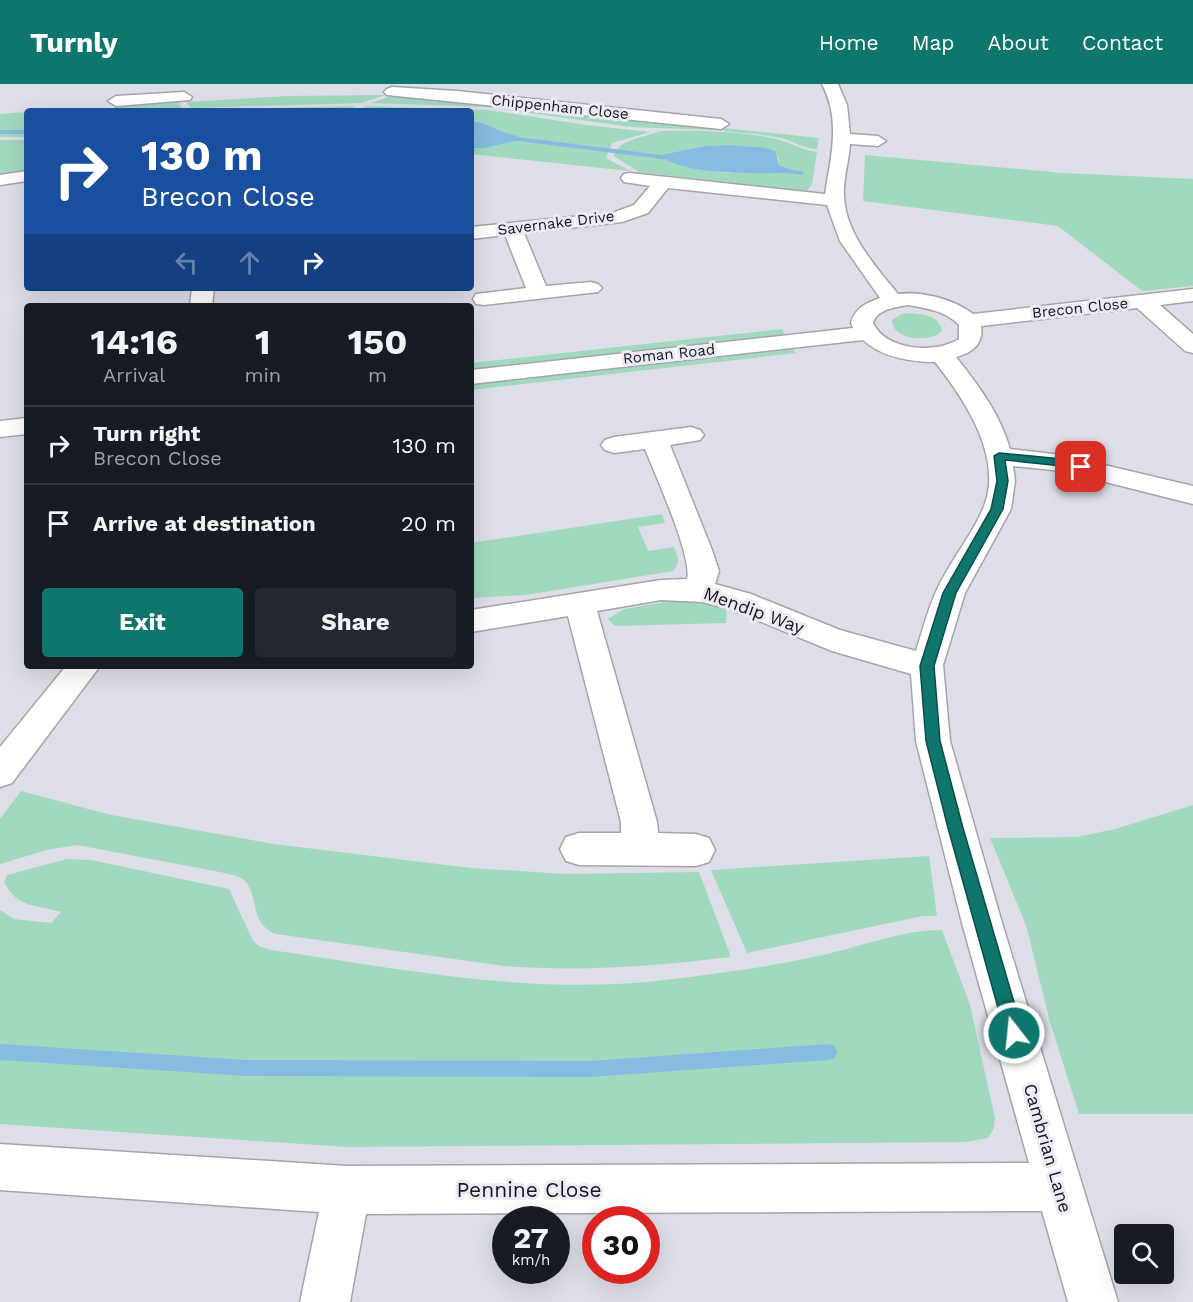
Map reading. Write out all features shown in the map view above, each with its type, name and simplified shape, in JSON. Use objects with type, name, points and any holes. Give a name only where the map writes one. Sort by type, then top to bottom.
[{"type":"street","points":[[830,84],[839,97],[842,139],[834,200],[848,239],[892,300]]},
{"type":"street","name":"Chippenham Close","points":[[392,92],[426,88],[665,111],[721,124]]},
{"type":"street","points":[[116,101],[153,92],[184,98]]},
{"type":"street","points":[[842,139],[878,141]]},
{"type":"street","points":[[0,180],[24,176]]},
{"type":"street","points":[[630,178],[834,200]]},
{"type":"street","name":"Savernake Drive","points":[[474,233],[596,220],[630,213],[647,203],[663,182]]},
{"type":"street","points":[[512,229],[538,293]]},
{"type":"street","points":[[484,299],[591,288]]},
{"type":"street","name":"Brecon Close","points":[[968,321],[1193,295]]},
{"type":"street","points":[[908,299],[943,305],[968,321],[972,329],[971,337],[966,345],[941,354],[898,350],[877,341],[868,333],[863,324],[864,316],[878,303],[892,300],[908,299]]},
{"type":"street","points":[[1142,301],[1193,346]]},
{"type":"street","name":"Roman Road","points":[[474,377],[868,333]]},
{"type":"street","name":"Cambrian Lane","points":[[941,354],[971,391],[992,431],[999,456],[1002,481],[997,509],[950,593],[927,666],[933,741],[951,812],[1093,1302]]},
{"type":"street","points":[[0,429],[24,426]]},
{"type":"street","points":[[614,445],[691,435]]},
{"type":"street","points":[[655,440],[698,550],[704,571],[699,589]]},
{"type":"street","points":[[999,456],[1062,463],[1193,495]]},
{"type":"street","name":"Mendip Way","points":[[474,621],[681,588],[699,589],[726,597],[815,633],[870,652],[927,666]]},
{"type":"street","points":[[580,603],[639,822],[641,849]]},
{"type":"street","points":[[0,772],[82,669]]},
{"type":"street","points":[[579,849],[696,850]]},
{"type":"street","name":"Pennine Close","points":[[0,1167],[346,1190],[1059,1187]]},
{"type":"street","points":[[325,1302],[346,1190]]},
{"type":"green space","points":[[385,95],[361,103],[191,108],[186,102],[288,96]]},
{"type":"green space","points":[[392,96],[717,128],[715,130],[631,127],[486,107],[371,103]]},
{"type":"green space","points":[[179,102],[183,108],[114,108],[116,106]]},
{"type":"green space","points":[[356,106],[352,108],[272,108]]},
{"type":"green space","points":[[367,106],[428,108],[362,108]]},
{"type":"green space","points":[[474,110],[650,132],[612,143],[606,158],[630,171],[474,154],[474,148],[485,148],[515,141],[516,136],[474,122]]},
{"type":"green space","points":[[24,112],[24,137],[0,137],[0,114]]},
{"type":"green space","points":[[723,128],[819,138],[817,149],[812,149],[781,138],[724,131]]},
{"type":"green space","points":[[661,131],[749,134],[777,139],[817,152],[812,184],[808,190],[795,190],[639,172],[614,156],[616,150],[626,142]],"holes":[[[729,145],[778,157],[779,165],[791,170],[789,173],[726,173],[698,169],[674,163],[665,154],[705,146]]]},
{"type":"green space","points":[[0,140],[24,140],[24,170],[0,174]]},
{"type":"green space","points":[[865,155],[1063,173],[1193,179],[1193,286],[1142,291],[1058,226],[863,201]]},
{"type":"green space","points":[[909,313],[934,319],[941,326],[942,331],[929,337],[905,336],[894,327],[892,320]]},
{"type":"green space","points":[[782,329],[785,335],[474,369],[474,363]]},
{"type":"green space","points":[[792,348],[796,353],[474,390],[474,385]]},
{"type":"green space","points":[[662,514],[665,523],[638,527],[648,551],[674,547],[678,559],[673,571],[526,595],[474,598],[474,543]]},
{"type":"green space","points":[[672,601],[707,604],[727,610],[726,623],[615,626],[608,619],[624,609]]},
{"type":"green space","points":[[21,791],[111,815],[274,844],[471,868],[565,874],[699,872],[731,957],[618,967],[533,968],[504,966],[276,934],[267,929],[258,917],[250,888],[246,882],[239,877],[225,873],[77,845],[47,850],[0,864],[0,819]]},
{"type":"green space","points":[[1193,805],[1193,1114],[1079,1114],[1050,1022],[1026,925],[990,838],[1077,837],[1115,829]]},
{"type":"green space","points":[[929,856],[937,916],[923,916],[747,953],[711,870]]},
{"type":"green space","points":[[67,859],[91,860],[229,889],[253,941],[271,950],[418,972],[516,983],[615,984],[683,978],[776,964],[829,954],[893,936],[942,930],[970,1005],[995,1118],[994,1128],[988,1138],[966,1142],[348,1147],[0,1124],[0,910],[14,919],[51,923],[61,912],[21,901],[9,891],[4,882],[7,875]]},
{"type":"water","points":[[474,122],[517,136],[515,141],[485,148],[474,148]]},
{"type":"water","points":[[705,146],[766,148],[775,151],[779,165],[791,170],[789,173],[723,172],[689,168],[662,157],[665,154]]},
{"type":"waterway","points":[[0,132],[24,132]]},
{"type":"waterway","points":[[474,133],[678,159]]},
{"type":"waterway","points":[[776,170],[801,173]]},
{"type":"waterway","points":[[0,1052],[247,1068],[590,1069],[829,1052]]},
{"type":"route","points":[[1014,1033],[933,741],[927,666],[950,593],[997,509],[1002,481],[999,456],[1081,467]]}]
